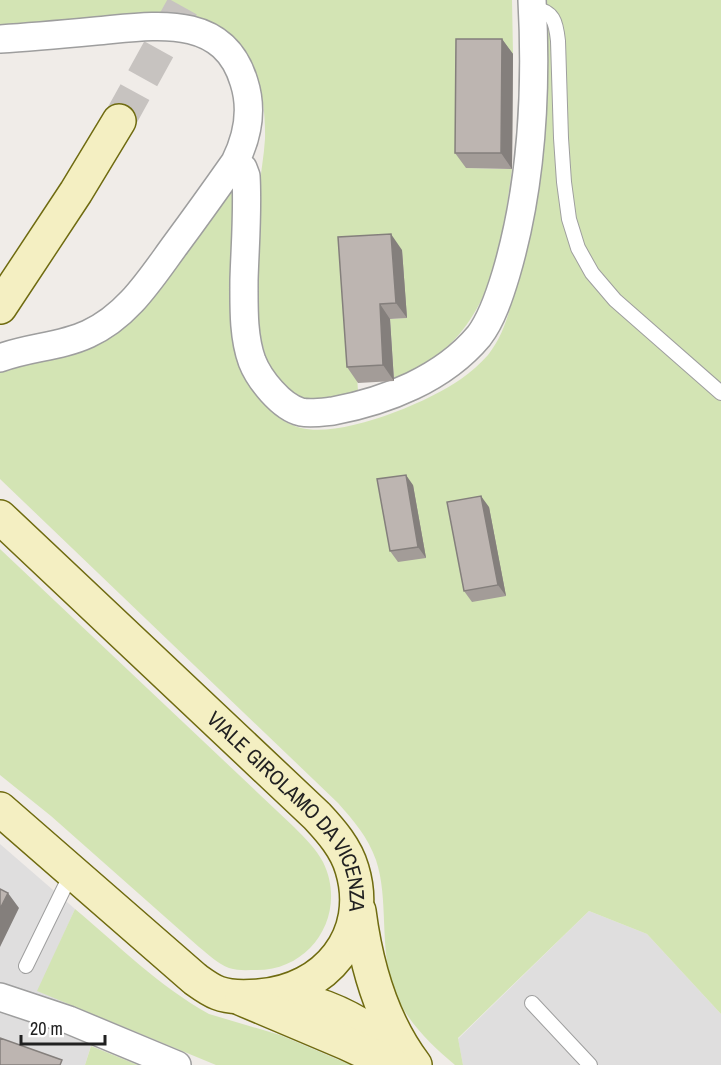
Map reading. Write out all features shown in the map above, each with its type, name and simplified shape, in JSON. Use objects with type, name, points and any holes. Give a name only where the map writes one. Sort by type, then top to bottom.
[{"type":"main road","points":[[0,307],[76,192],[119,121]]},
{"type":"main road","name":"VIALE GIROLAMO DA VICENZA","points":[[0,517],[324,823],[336,839],[352,870],[356,888],[356,912],[352,931],[331,965],[318,976],[299,986],[273,995],[249,997],[216,993],[195,979],[0,809]]},
{"type":"main road","points":[[356,888],[367,958],[377,996],[414,1065]]},
{"type":"main road","points":[[331,965],[321,982],[318,1005],[321,1023],[332,1036]]},
{"type":"main road","points":[[273,995],[294,998],[339,1013],[373,1032],[414,1065]]},
{"type":"main road","points":[[231,996],[255,1003],[393,1065]]},
{"type":"street","points":[[235,162],[243,168],[246,176],[244,309],[247,341],[256,369],[270,389],[294,409],[319,413],[369,403],[407,389],[443,368],[469,347],[481,333],[490,317],[501,289],[520,220],[529,153],[532,104],[532,4]]},
{"type":"street","points":[[0,39],[156,26],[190,29],[209,36],[224,47],[237,64],[245,85],[248,108],[247,131],[235,162],[142,290],[116,317],[101,328],[73,340],[0,358]]},
{"type":"street","points":[[0,997],[69,1020],[177,1065]]},
{"type":"lane","points":[[532,4],[547,12],[556,26],[564,182],[569,219],[578,248],[592,273],[615,300],[721,393]]},
{"type":"lane","points":[[26,966],[72,872]]},
{"type":"lane","points":[[532,1003],[590,1065]]},
{"type":"shaded area","points":[[0,844],[75,909],[38,991],[100,1016],[85,1065],[0,1065]]},
{"type":"shaded area","points":[[589,911],[647,934],[721,1014],[721,1065],[463,1065],[458,1039]]},
{"type":"green space","points":[[0,0],[512,0],[513,54],[466,168],[512,169],[506,214],[496,259],[480,302],[469,321],[441,352],[394,381],[390,319],[406,318],[402,250],[349,253],[358,391],[315,400],[301,397],[291,391],[271,370],[264,352],[259,324],[258,208],[265,121],[260,86],[247,54],[223,29],[207,20],[181,14],[153,13],[0,28]]},
{"type":"green space","points":[[541,0],[721,0],[721,1014],[647,934],[589,911],[458,1038],[463,1065],[455,1065],[411,1020],[393,987],[386,955],[380,875],[373,852],[355,822],[338,803],[0,479],[0,370],[63,355],[227,189],[235,187],[253,387],[273,412],[285,422],[301,428],[318,430],[339,428],[406,408],[461,379],[482,362],[494,347],[506,320],[517,283]]},
{"type":"green space","points":[[0,549],[294,827],[317,853],[330,881],[331,900],[328,919],[320,935],[309,949],[294,960],[277,967],[236,970],[221,964],[51,816],[0,775]]},
{"type":"green space","points":[[75,909],[156,978],[209,1014],[280,1035],[351,1065],[216,1065],[37,991]]},
{"type":"green space","points":[[91,1046],[138,1065],[85,1065]]},
{"type":"building","points":[[456,39],[502,39],[501,153],[455,153]]},
{"type":"building","points":[[391,234],[396,303],[380,304],[383,365],[347,367],[338,237]]},
{"type":"building","points":[[406,475],[418,547],[390,551],[377,479]]},
{"type":"building","points":[[481,496],[498,585],[464,591],[447,502]]},
{"type":"building","points":[[0,889],[8,893],[0,909]]},
{"type":"building","points":[[0,1038],[62,1060],[60,1065],[0,1065]]},
{"type":"tunnel","points":[[119,121],[186,0]]}]
